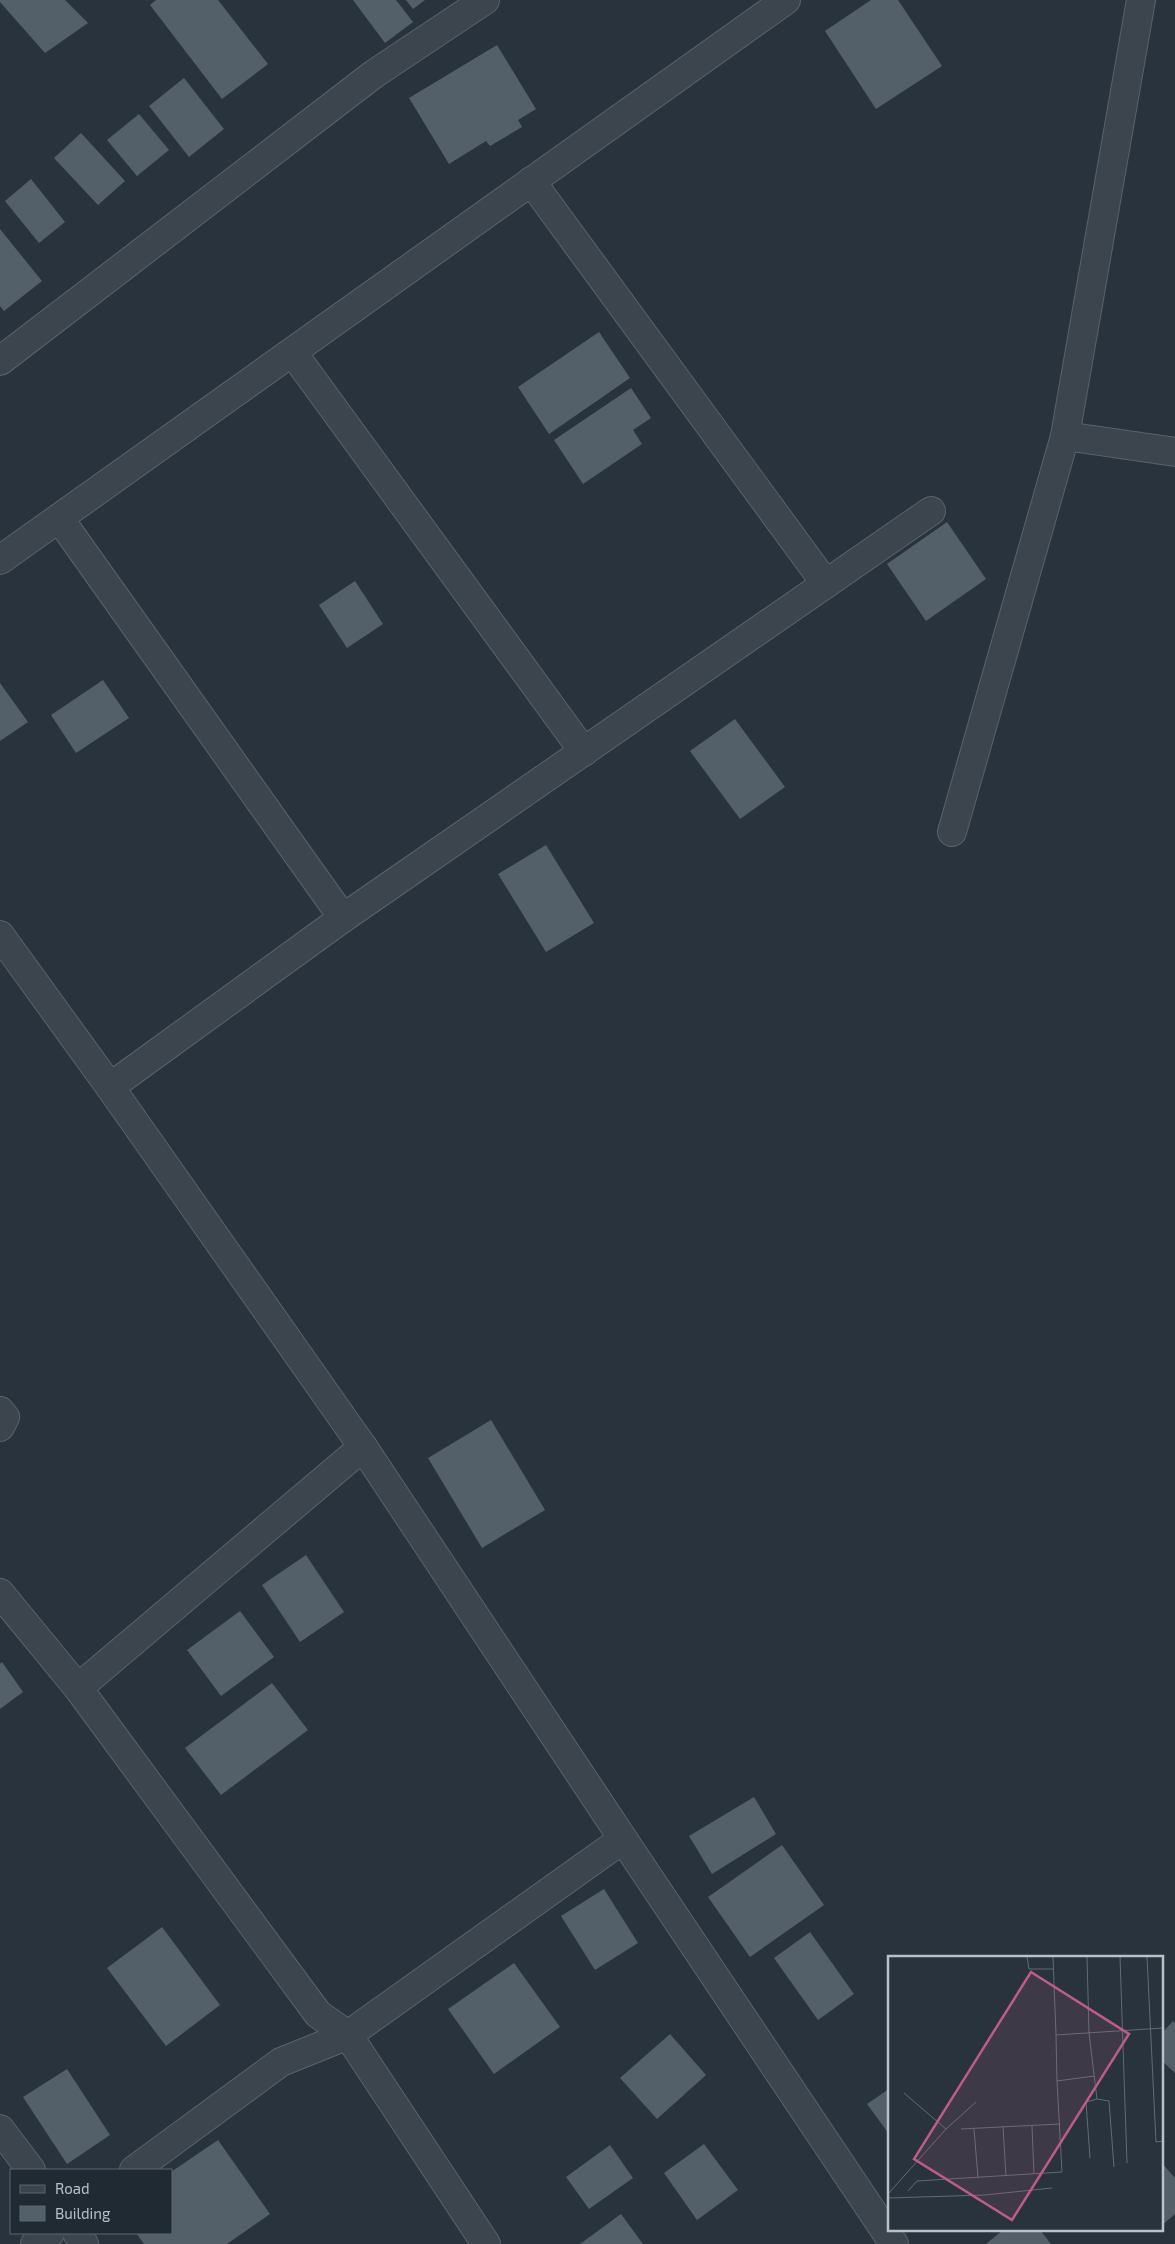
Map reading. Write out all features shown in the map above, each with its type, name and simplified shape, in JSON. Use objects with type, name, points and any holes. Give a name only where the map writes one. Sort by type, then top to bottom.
[{"type":"street","points":[[0,361],[374,74],[485,0]]},
{"type":"street","points":[[0,560],[294,353],[786,0]]},
{"type":"street","points":[[952,832],[1064,436],[1140,0]]},
{"type":"street","points":[[531,182],[826,584]]},
{"type":"street","points":[[294,353],[584,752]]},
{"type":"street","points":[[1064,436],[1175,452]]},
{"type":"street","points":[[110,1086],[342,918],[931,511]]},
{"type":"street","points":[[59,518],[342,918]]},
{"type":"street","points":[[0,935],[110,1086],[363,1447],[623,1840],[894,2244]]},
{"type":"street","points":[[0,1411],[5,1417],[0,1427]]},
{"type":"street","points":[[78,1688],[363,1447]]},
{"type":"street","points":[[0,1593],[78,1688],[318,2014],[348,2035],[486,2244]]},
{"type":"street","points":[[135,2169],[281,2062],[348,2035],[623,1840]]},
{"type":"street","points":[[0,2129],[30,2169]]},
{"type":"street","points":[[35,2244],[49,2234]]},
{"type":"building","points":[[0,0],[65,0],[88,23],[45,53]]},
{"type":"building","points":[[156,0],[218,0],[268,64],[222,99],[150,5]]},
{"type":"building","points":[[353,0],[396,0],[413,22],[385,43]]},
{"type":"building","points":[[406,0],[425,0],[413,9]]},
{"type":"building","points":[[871,0],[898,0],[942,66],[876,109],[825,31]]},
{"type":"building","points":[[497,45],[536,109],[518,120],[522,127],[490,146],[486,141],[449,164],[409,98]]},
{"type":"building","points":[[184,78],[224,129],[189,157],[149,106]]},
{"type":"building","points":[[139,114],[169,150],[137,176],[107,140]]},
{"type":"building","points":[[81,133],[125,181],[98,205],[54,158]]},
{"type":"building","points":[[31,179],[65,222],[39,243],[5,201]]},
{"type":"building","points":[[0,229],[42,281],[4,311],[0,306]]},
{"type":"building","points":[[599,332],[630,378],[549,434],[518,387]]},
{"type":"building","points":[[631,388],[651,418],[633,430],[642,444],[583,484],[554,440]]},
{"type":"building","points":[[947,522],[986,579],[926,621],[887,564]]},
{"type":"building","points":[[355,581],[383,624],[347,648],[319,605]]},
{"type":"building","points":[[103,680],[129,718],[76,753],[51,715]]},
{"type":"building","points":[[0,683],[28,722],[0,741]]},
{"type":"building","points":[[735,719],[785,787],[740,819],[690,751]]},
{"type":"building","points":[[546,845],[594,923],[546,952],[498,874]]},
{"type":"building","points":[[491,1420],[545,1510],[482,1548],[428,1458]]},
{"type":"building","points":[[306,1555],[344,1612],[300,1642],[262,1585]]},
{"type":"building","points":[[240,1611],[274,1657],[221,1696],[187,1650]]},
{"type":"building","points":[[2,1662],[23,1692],[0,1709],[0,1664]]},
{"type":"building","points":[[272,1683],[308,1730],[221,1795],[185,1748]]},
{"type":"building","points":[[754,1797],[776,1834],[712,1874],[689,1836]]},
{"type":"building","points":[[782,1845],[824,1905],[750,1957],[708,1897]]},
{"type":"building","points":[[604,1889],[638,1943],[595,1970],[561,1916]]},
{"type":"building","points":[[162,1927],[220,2005],[166,2046],[107,1968]]},
{"type":"building","points":[[810,1932],[854,1994],[818,2020],[774,1958]]},
{"type":"building","points":[[514,1963],[560,2027],[494,2074],[448,2009]]},
{"type":"building","points":[[1173,2021],[1175,2023],[1175,2073],[1162,2061],[1162,2033]]},
{"type":"building","points":[[670,2034],[706,2075],[657,2119],[620,2078]]},
{"type":"building","points":[[67,2069],[110,2135],[67,2164],[23,2097]]},
{"type":"building","points":[[888,2090],[888,2133],[867,2104]]},
{"type":"building","points":[[218,2140],[270,2214],[227,2244],[144,2244],[137,2234],[172,2234],[172,2171]]},
{"type":"building","points":[[704,2144],[738,2190],[697,2220],[664,2173]]},
{"type":"building","points":[[610,2145],[633,2178],[589,2209],[566,2177]]},
{"type":"building","points":[[1162,2163],[1175,2178],[1175,2214],[1162,2225]]},
{"type":"building","points":[[621,2214],[643,2244],[580,2244]]},
{"type":"building","points":[[1001,2232],[1042,2232],[1051,2244],[986,2244]]}]
